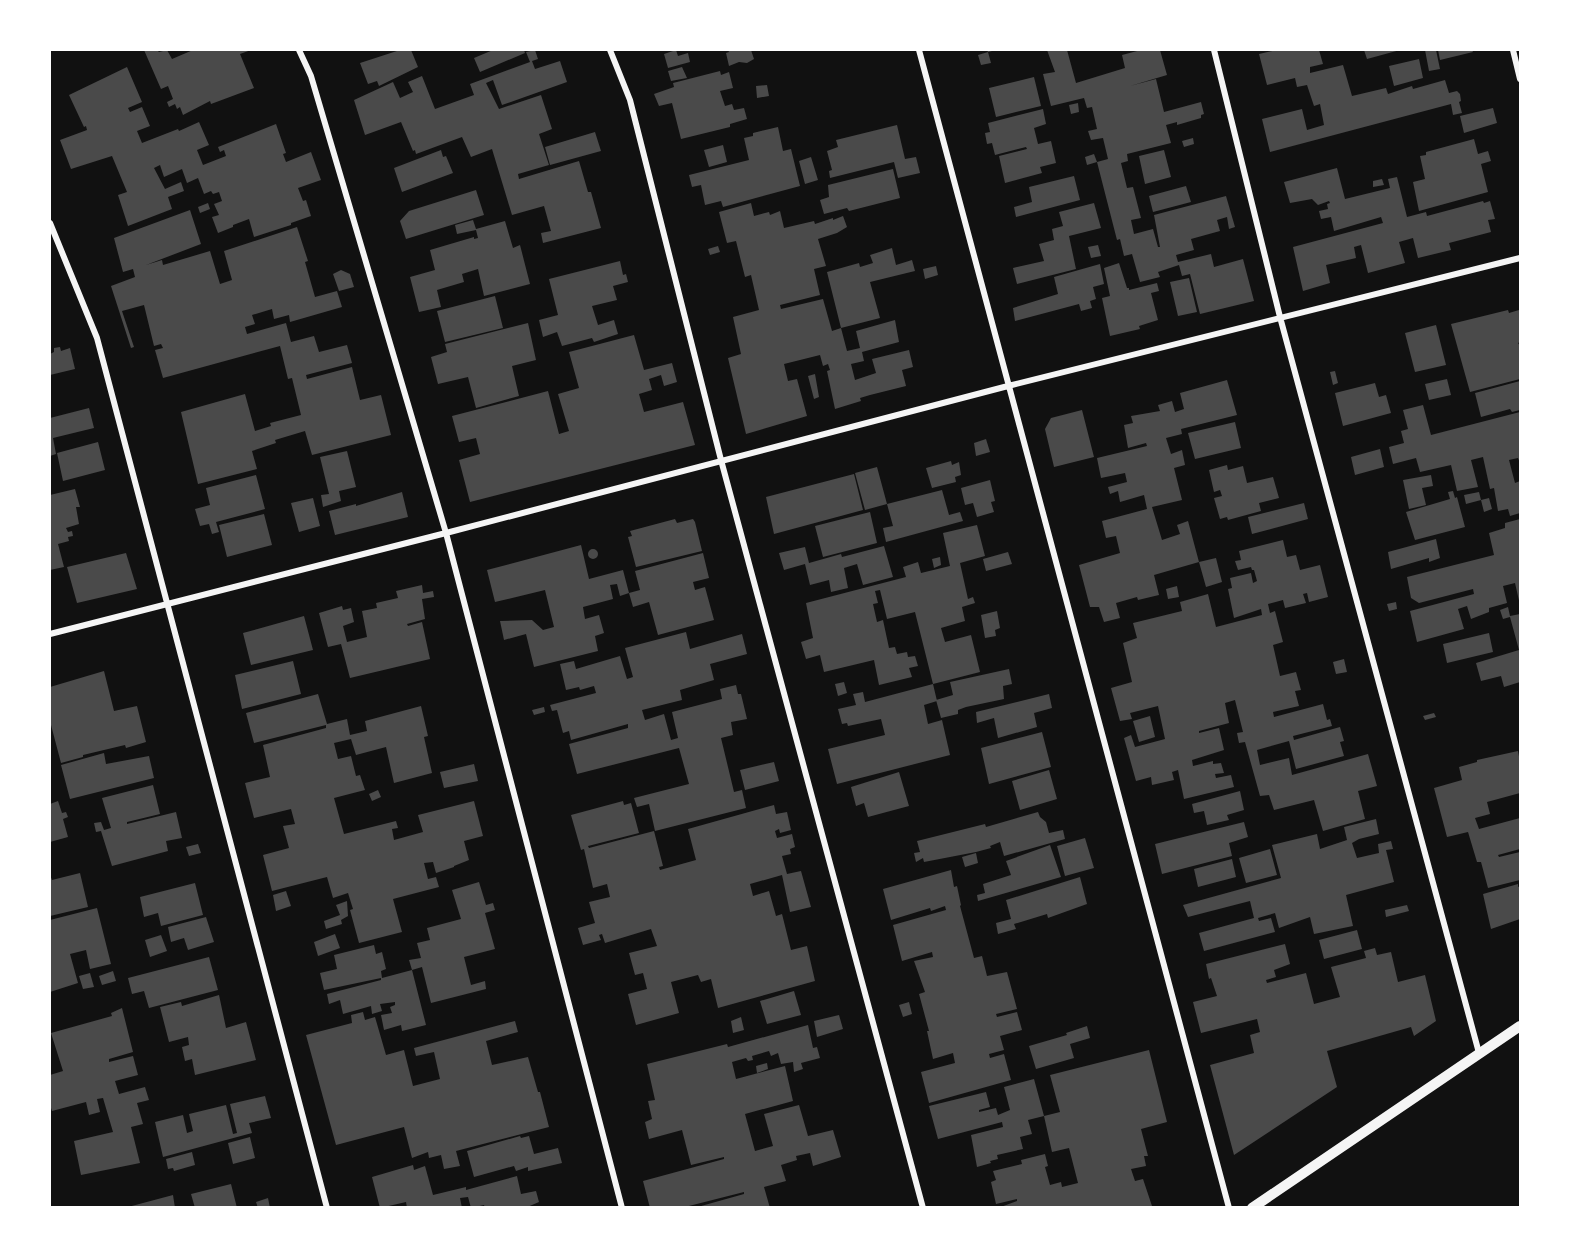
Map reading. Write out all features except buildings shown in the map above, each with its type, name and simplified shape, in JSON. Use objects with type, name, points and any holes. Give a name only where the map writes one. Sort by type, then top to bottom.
[{"type":"street","points":[[298,50],[311,76],[446,533],[622,1208]]},
{"type":"street","points":[[610,50],[630,100],[722,460],[920,1207]]},
{"type":"street","points":[[919,50],[1229,1208]]},
{"type":"street","points":[[1214,50],[1280,317],[1479,1053]]},
{"type":"street","points":[[1513,50],[1521,79]]},
{"type":"street","points":[[50,223],[97,338],[327,1208]]},
{"type":"street","points":[[50,634],[1008,386],[1521,258]]},
{"type":"street","points":[[1251,1208],[1521,1026]]}]
